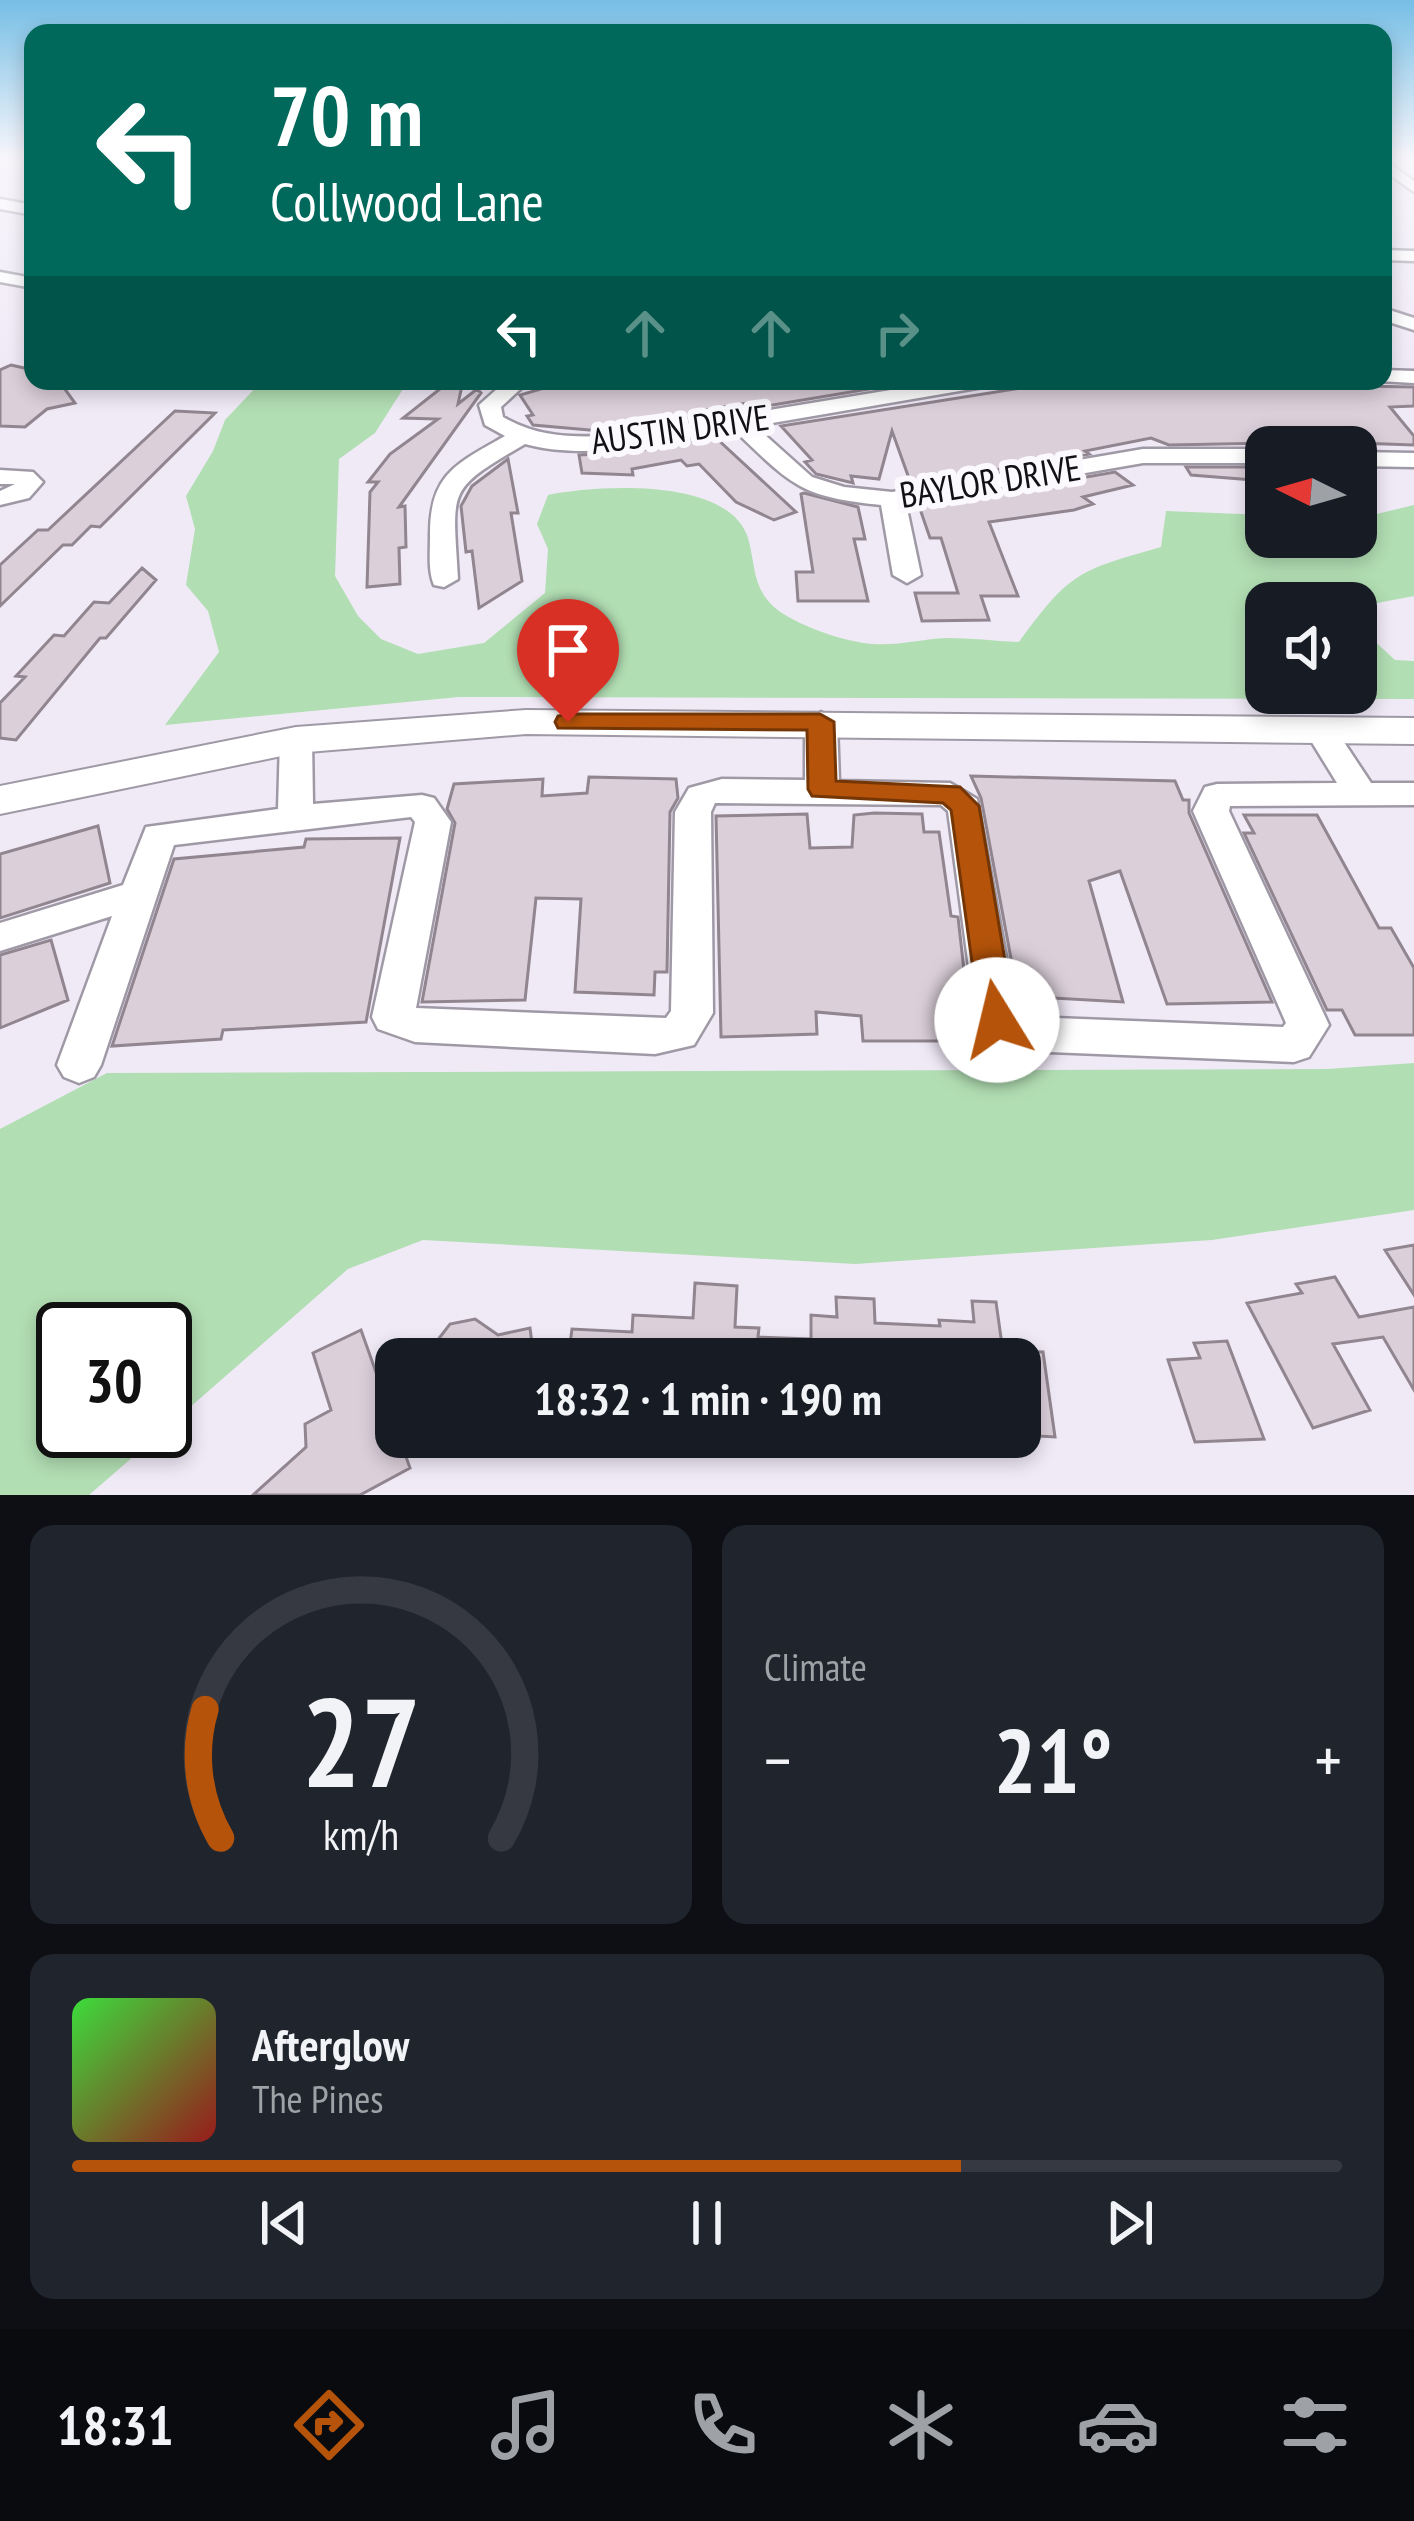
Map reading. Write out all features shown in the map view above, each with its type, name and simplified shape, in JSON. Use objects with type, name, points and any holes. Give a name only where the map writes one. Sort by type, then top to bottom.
[{"type":"main road","points":[[0,800],[296,740],[526,722],[1414,730]]},
{"type":"street","points":[[444,579],[442,491],[451,478],[519,438],[493,420],[490,405],[504,390]]},
{"type":"street","name":"AUSTIN DRIVE","points":[[519,438],[555,445],[612,443],[931,390]]},
{"type":"street","name":"BAYLOR DRIVE","points":[[739,423],[803,482],[841,494],[892,499],[1144,456],[1245,456]]},
{"type":"street","points":[[1377,459],[1414,460]]},
{"type":"street","points":[[892,499],[907,575]]},
{"type":"street","points":[[820,722],[822,789]]},
{"type":"street","points":[[1321,731],[1361,794]]},
{"type":"street","points":[[296,740],[296,814]]},
{"type":"street","points":[[79,1065],[159,835],[296,814],[404,805],[422,806],[433,822],[393,1017],[416,1025],[655,1037],[679,1033],[692,1013],[693,812],[701,796],[722,790],[929,791],[950,794],[965,806],[997,1020],[1024,1034],[1294,1045],[1308,1025],[1211,811],[1217,795],[1414,794]]},
{"type":"street","points":[[0,937],[140,892]]},
{"type":"green space","points":[[253,390],[402,390],[375,433],[339,459],[335,576],[358,616],[381,639],[418,654],[484,643],[545,593],[548,549],[537,524],[548,495],[598,489],[660,490],[716,504],[736,518],[748,538],[759,586],[770,603],[799,623],[850,640],[882,644],[946,638],[1019,642],[1051,601],[1078,577],[1161,547],[1166,511],[1245,514],[1245,558],[1377,558],[1377,514],[1414,505],[1414,596],[1377,603],[1377,582],[1245,582],[1245,699],[459,697],[165,725],[219,652],[208,611],[186,585],[195,529],[186,496],[225,420]]},
{"type":"green space","points":[[1377,643],[1395,660],[1414,661],[1414,699],[1377,699]]},
{"type":"green space","points":[[1414,1063],[1414,1210],[1212,1240],[855,1264],[423,1240],[348,1269],[192,1405],[192,1302],[36,1302],[36,1458],[132,1458],[89,1495],[0,1495],[0,1129],[107,1073],[1327,1069]]},
{"type":"building","points":[[11,365],[24,368],[24,390],[66,390],[75,403],[47,409],[25,427],[0,426],[0,370]]},
{"type":"building","points":[[1414,387],[1414,406],[1390,407],[1414,436],[1414,445],[1377,444],[1377,426],[1245,426],[1245,444],[1169,445],[1151,438],[1085,451],[1089,454],[911,484],[892,431],[879,479],[851,476],[853,483],[816,474],[805,462],[812,460],[781,426],[1008,390]]},
{"type":"building","points":[[439,390],[461,390],[458,404],[476,390],[481,393],[399,507],[405,506],[406,547],[399,548],[400,584],[367,587],[370,492],[378,482],[368,482],[390,454],[438,419],[403,418]]},
{"type":"building","points":[[537,390],[863,390],[761,407],[747,403],[612,432],[533,425],[527,416],[533,415],[520,395]]},
{"type":"building","points":[[175,411],[215,413],[100,527],[91,526],[72,545],[63,545],[0,606],[0,565],[38,530],[48,530]]},
{"type":"building","points":[[715,437],[796,512],[774,520],[736,502],[699,464],[687,466],[681,460],[632,469],[633,475],[582,473],[579,455],[630,452]]},
{"type":"building","points":[[508,459],[518,513],[511,513],[522,581],[479,608],[461,506],[472,486]]},
{"type":"building","points":[[1186,467],[1245,467],[1245,479],[1191,475]]},
{"type":"building","points":[[1115,472],[1133,485],[1083,497],[1093,504],[1074,510],[989,522],[1018,596],[981,596],[989,620],[922,621],[915,593],[958,593],[941,538],[930,538],[919,506]]},
{"type":"building","points":[[804,493],[858,507],[865,539],[854,539],[868,601],[798,601],[796,572],[813,572]]},
{"type":"building","points":[[142,568],[156,580],[106,638],[100,638],[16,740],[0,738],[0,703],[25,677],[16,676],[54,635],[64,636],[94,602],[109,603]]},
{"type":"building","points":[[971,776],[1175,781],[1183,800],[1189,800],[1189,813],[1272,1002],[1167,1004],[1120,871],[1089,881],[1123,1002],[1018,996],[981,798]]},
{"type":"building","points":[[589,777],[676,779],[678,798],[670,812],[667,972],[655,972],[654,995],[575,992],[581,899],[536,898],[525,1000],[422,1002],[455,823],[447,809],[454,784],[543,779],[542,796],[587,793]]},
{"type":"building","points":[[807,814],[810,848],[852,847],[854,815],[922,814],[924,832],[939,832],[951,916],[958,917],[972,1041],[863,1041],[861,1016],[816,1012],[817,1034],[721,1037],[716,816]]},
{"type":"building","points":[[1244,815],[1317,815],[1379,928],[1391,928],[1414,968],[1414,1035],[1355,1035],[1342,1010],[1327,1010],[1244,833],[1254,833]]},
{"type":"building","points":[[98,826],[110,883],[0,918],[0,854]]},
{"type":"building","points":[[400,838],[366,1022],[223,1030],[221,1039],[112,1046],[174,859],[304,847],[306,839]]},
{"type":"building","points":[[51,940],[68,1000],[0,1028],[0,955]]},
{"type":"building","points":[[1414,1245],[1414,1295],[1385,1250]]},
{"type":"building","points":[[1335,1277],[1359,1317],[1414,1307],[1414,1390],[1383,1337],[1333,1344],[1370,1410],[1313,1428],[1247,1303],[1302,1293],[1296,1284]]},
{"type":"building","points":[[695,1283],[737,1286],[735,1327],[759,1328],[758,1337],[784,1338],[571,1338],[572,1329],[632,1332],[633,1315],[693,1318]]},
{"type":"building","points":[[836,1297],[874,1299],[875,1323],[940,1326],[939,1320],[974,1322],[972,1301],[996,1302],[1001,1338],[811,1338],[811,1315],[837,1317]]},
{"type":"building","points":[[475,1319],[498,1335],[530,1328],[531,1338],[439,1338],[450,1324]]},
{"type":"building","points":[[361,1330],[375,1369],[375,1458],[406,1458],[410,1468],[360,1495],[253,1495],[306,1447],[305,1424],[331,1410],[313,1353]]},
{"type":"building","points":[[1227,1341],[1264,1439],[1195,1442],[1168,1360],[1200,1358],[1194,1343]]},
{"type":"building","points":[[1041,1352],[1043,1352],[1055,1437],[1041,1436]]},
{"type":"route","points":[[568,722],[820,722],[822,789],[950,794],[965,806],[997,1020]]}]
